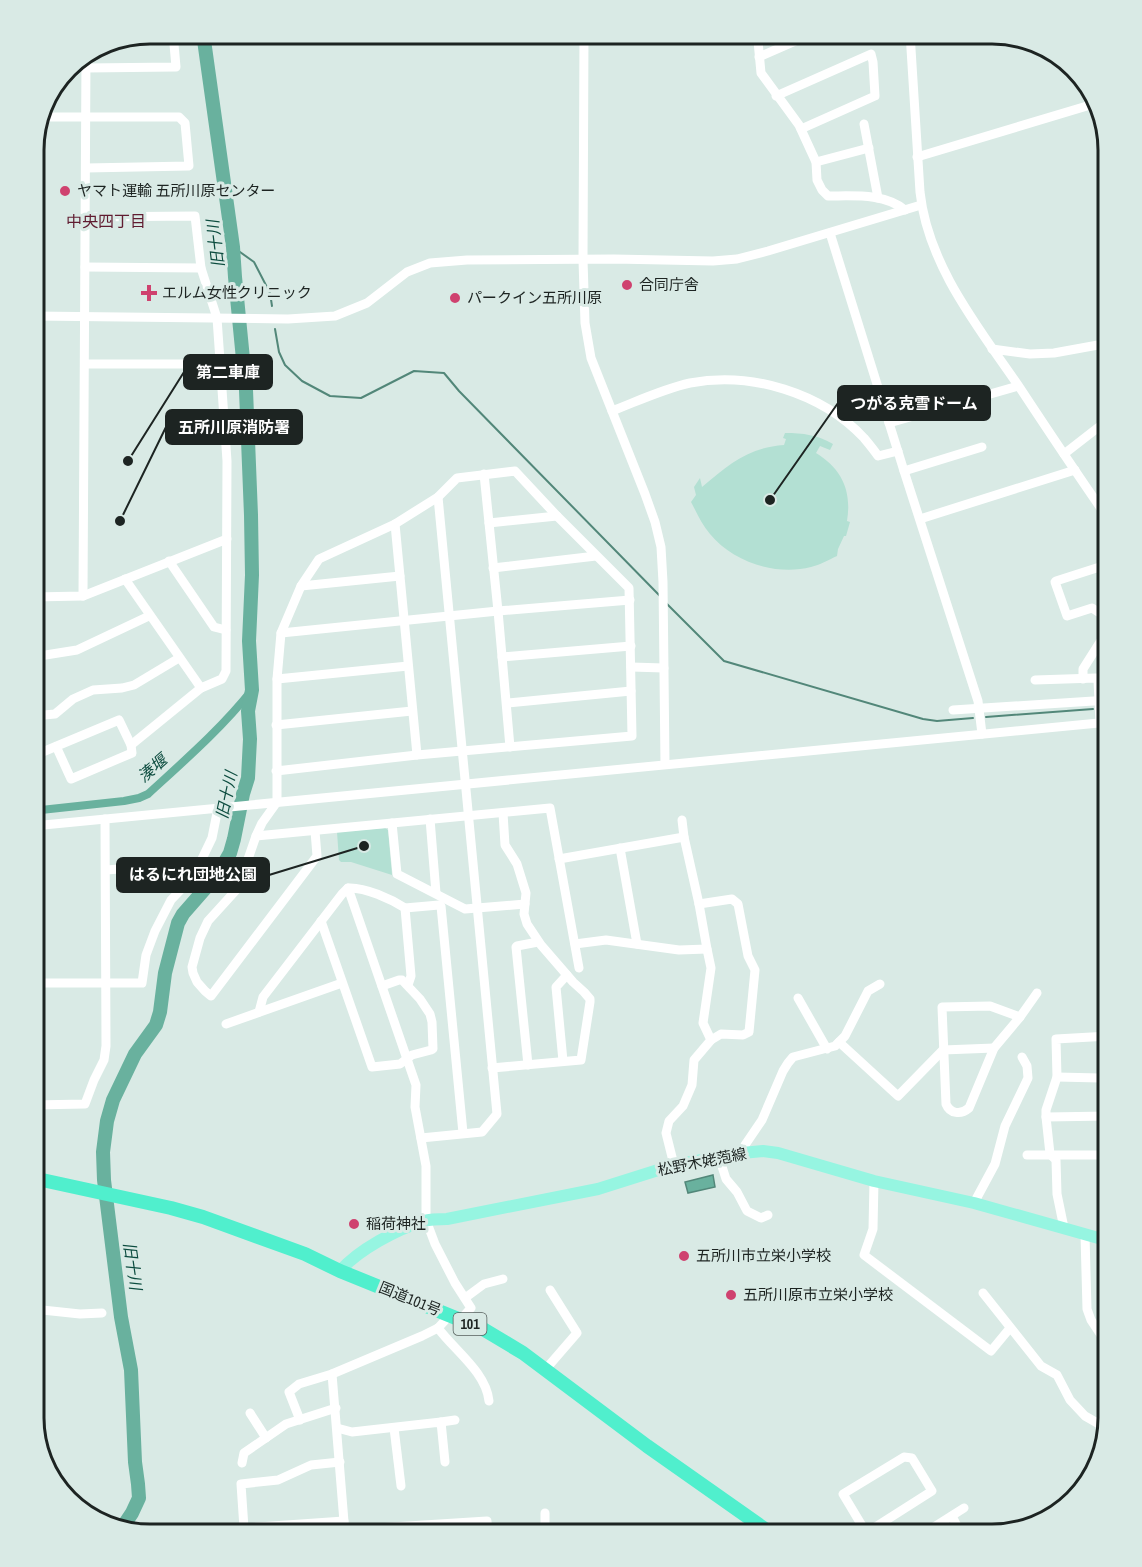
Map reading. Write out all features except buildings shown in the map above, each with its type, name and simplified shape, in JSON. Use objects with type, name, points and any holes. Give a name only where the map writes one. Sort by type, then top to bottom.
[{"type":"highway","name":"国道101号","points":[[44,1180],[203,1217],[305,1254],[340,1271],[483,1329],[523,1353],[647,1446],[757,1524]]},
{"type":"main road","name":"松野木姥萢線","points":[[340,1271],[346,1264],[387,1235],[426,1220],[447,1219],[598,1189],[674,1165],[763,1151],[778,1153],[874,1181],[974,1203],[1098,1238]]},
{"type":"street","points":[[86,68],[176,67],[174,44]]},
{"type":"street","points":[[584,44],[585,323],[591,357],[655,522],[661,548],[665,764]]},
{"type":"street","points":[[758,44],[760,74],[801,129],[816,162],[817,180],[822,190],[828,196],[878,198],[897,203],[905,210]]},
{"type":"street","points":[[759,57],[789,44]]},
{"type":"street","points":[[911,44],[921,205],[929,235],[947,278],[992,349],[1098,504]]},
{"type":"street","points":[[776,96],[871,54],[875,96],[801,129]]},
{"type":"street","points":[[83,596],[86,64]]},
{"type":"street","points":[[917,157],[1088,106]]},
{"type":"street","points":[[49,117],[179,117],[185,123],[189,166],[86,168]]},
{"type":"street","points":[[864,124],[878,198]]},
{"type":"street","points":[[816,162],[869,148]]},
{"type":"street","points":[[44,316],[288,319],[335,316],[367,303],[407,272],[430,263],[467,260],[729,260],[768,251],[921,205]]},
{"type":"street","points":[[85,217],[195,216],[201,268],[220,318],[220,364],[227,461],[226,671],[222,679],[201,688],[131,745]]},
{"type":"street","points":[[830,232],[979,708],[982,734]]},
{"type":"street","points":[[85,267],[201,268]]},
{"type":"street","points":[[992,349],[1030,354],[1054,353],[1098,345]]},
{"type":"street","points":[[85,364],[220,364]]},
{"type":"street","points":[[612,411],[671,388],[692,383],[717,381],[767,384],[813,401],[849,424],[878,456],[898,451]]},
{"type":"street","points":[[889,423],[1018,386]]},
{"type":"street","points":[[1064,454],[1098,428]]},
{"type":"street","points":[[904,471],[982,447]]},
{"type":"street","points":[[920,519],[1075,470]]},
{"type":"street","points":[[276,771],[417,755],[632,736],[630,588],[596,556],[515,471],[457,478],[438,497],[395,524],[319,559],[301,586],[281,633],[277,679],[276,725],[276,771],[277,802],[256,836],[238,888],[208,921],[200,938],[192,967],[193,973],[211,996],[317,856],[315,831]]},
{"type":"street","points":[[484,474],[510,747]]},
{"type":"street","points":[[421,1138],[482,1132],[496,1116],[438,497]]},
{"type":"street","points":[[489,523],[557,516]]},
{"type":"street","points":[[395,524],[417,755]]},
{"type":"street","points":[[44,597],[83,596],[227,538]]},
{"type":"street","points":[[493,568],[596,556]]},
{"type":"street","points":[[169,561],[214,627],[226,630]]},
{"type":"street","points":[[1098,569],[1055,582],[1067,616],[1092,608],[1098,612]]},
{"type":"street","points":[[301,586],[400,576]]},
{"type":"street","points":[[124,579],[201,688]]},
{"type":"street","points":[[281,633],[630,600]]},
{"type":"street","points":[[44,655],[77,650],[149,616]]},
{"type":"street","points":[[1083,679],[1083,669],[1098,645]]},
{"type":"street","points":[[502,657],[631,646]]},
{"type":"street","points":[[44,715],[55,714],[73,699],[93,690],[134,685],[179,658]]},
{"type":"street","points":[[277,679],[408,666]]},
{"type":"street","points":[[631,667],[664,668]]},
{"type":"street","points":[[953,710],[1098,700],[1098,680],[1096,678],[1035,680]]},
{"type":"street","points":[[507,703],[631,691]]},
{"type":"street","points":[[276,725],[412,711]]},
{"type":"street","points":[[44,751],[56,746],[119,720],[131,745],[132,753],[71,779],[56,746]]},
{"type":"street","points":[[44,825],[1098,724]]},
{"type":"street","points":[[44,983],[142,983],[146,955],[160,921],[171,900],[196,874],[212,838],[222,807]]},
{"type":"street","points":[[256,836],[550,808],[579,968]]},
{"type":"street","points":[[492,1068],[581,1060],[590,1002],[589,997],[538,942],[527,924],[524,914],[526,893],[520,871],[505,845],[502,813]]},
{"type":"street","points":[[44,1105],[85,1104],[104,1060],[106,1046],[105,819]]},
{"type":"street","points":[[430,819],[436,893]]},
{"type":"street","points":[[682,820],[711,968],[703,1023],[711,1040]]},
{"type":"street","points":[[392,823],[397,874],[465,909],[525,904]]},
{"type":"street","points":[[559,859],[684,837]]},
{"type":"street","points":[[620,848],[637,944]]},
{"type":"street","points":[[106,870],[200,863]]},
{"type":"street","points":[[348,888],[356,888],[384,897],[405,908],[439,904],[441,906],[463,1134]]},
{"type":"street","points":[[259,1012],[263,997],[348,888]]},
{"type":"street","points":[[300,1420],[290,1392],[299,1384],[332,1374],[423,1336],[471,1308],[454,1283],[426,1220],[426,1180],[415,1107],[416,1085],[348,888]]},
{"type":"street","points":[[674,1165],[666,1132],[669,1121],[682,1106],[692,1085],[695,1058],[711,1040],[721,1034],[743,1035],[749,1032],[755,970],[748,956],[738,904],[732,899],[699,904]]},
{"type":"street","points":[[405,908],[411,976],[408,985]]},
{"type":"street","points":[[321,921],[372,1067],[400,1064],[407,1058],[433,1049],[431,1017],[420,999],[408,985],[399,980],[382,986]]},
{"type":"street","points":[[576,944],[606,940],[679,950],[707,949]]},
{"type":"street","points":[[528,1065],[516,947],[538,942]]},
{"type":"street","points":[[563,1062],[556,987],[567,975]]},
{"type":"street","points":[[226,1024],[342,983]]},
{"type":"street","points":[[742,1153],[762,1120],[788,1063],[794,1057],[805,1053],[835,1046],[845,1036],[868,991],[880,984]]},
{"type":"street","points":[[1020,1017],[990,1006],[942,1007],[948,1109],[959,1113],[966,1112],[994,1048],[1020,1017],[1037,993]]},
{"type":"street","points":[[798,998],[827,1049]]},
{"type":"street","points":[[1064,1228],[1057,1194],[1056,1160],[1050,1154],[1046,1117],[1046,1110],[1057,1077],[1056,1039],[1098,1037]]},
{"type":"street","points":[[839,1042],[898,1096],[943,1050],[994,1048]]},
{"type":"street","points":[[974,1203],[995,1164],[1005,1126],[1028,1078],[1027,1066],[1022,1057]]},
{"type":"street","points":[[1057,1077],[1098,1078]]},
{"type":"street","points":[[1046,1117],[1098,1116]]},
{"type":"street","points":[[1027,1155],[1098,1155]]},
{"type":"street","points":[[719,1157],[726,1179],[737,1192],[747,1211],[760,1218],[768,1215]]},
{"type":"street","points":[[874,1181],[873,1229],[864,1255],[991,1351],[1010,1328]]},
{"type":"street","points":[[1085,1235],[1087,1309],[1098,1330]]},
{"type":"street","points":[[465,1298],[484,1284],[503,1279]]},
{"type":"street","points":[[545,1370],[577,1333],[550,1290]]},
{"type":"street","points":[[983,1293],[1041,1366],[1057,1375],[1070,1400],[1084,1416],[1098,1424]]},
{"type":"street","points":[[44,1310],[80,1314],[102,1313]]},
{"type":"street","points":[[438,1328],[484,1383],[489,1401]]},
{"type":"street","points":[[332,1374],[344,1523]]},
{"type":"street","points":[[242,1463],[244,1453],[286,1424],[336,1408]]},
{"type":"street","points":[[250,1413],[266,1438]]},
{"type":"street","points":[[337,1428],[352,1432],[455,1420]]},
{"type":"street","points":[[441,1422],[446,1462]]},
{"type":"street","points":[[394,1428],[400,1486]]},
{"type":"street","points":[[861,1524],[843,1494],[904,1457],[912,1458],[932,1491],[881,1524]]},
{"type":"street","points":[[244,1523],[241,1484],[278,1480],[311,1465],[339,1462]]},
{"type":"street","points":[[939,1524],[964,1508]]},
{"type":"street","points":[[545,1513],[545,1523]]},
{"type":"street","points":[[952,1516],[956,1524]]},
{"type":"street","points":[[439,1523],[487,1521],[487,1523]]},
{"type":"shaded area","points":[[785,433],[810,435],[833,444],[830,450],[820,446],[816,453],[833,466],[843,482],[848,500],[847,521],[850,522],[837,556],[814,566],[784,570],[743,559],[720,544],[707,530],[691,502],[696,495],[694,487],[700,478],[702,487],[740,458],[760,450],[784,445]]},
{"type":"shaded area","points":[[385,828],[388,830],[392,875],[339,860],[337,832]]},
{"type":"shaded area","points":[[713,1175],[715,1187],[688,1193],[685,1182]]},
{"type":"waterway","name":"旧十川","points":[[127,1521],[139,1498],[131,1370],[121,1317],[104,1180],[103,1152],[107,1121],[113,1100],[135,1054],[156,1025],[165,973],[178,923],[183,914],[218,874],[230,853],[248,778],[250,739],[248,711],[252,690],[249,641],[252,575],[246,390],[233,247],[205,44]]},
{"type":"waterway","points":[[233,247],[254,262],[270,293],[272,306]]},
{"type":"waterway","points":[[275,329],[279,352],[285,365],[302,381],[330,396],[361,398],[414,371],[444,373],[660,596]]},
{"type":"waterway","points":[[666,603],[724,661],[923,719],[937,721],[973,718]]},
{"type":"waterway","name":"湊堰","points":[[44,810],[124,801],[148,794],[189,757],[252,690]]},
{"type":"waterway","points":[[986,717],[1093,709]]},
{"type":"place","name":"ヤマト運輸 五所川原センター","points":[[65,191]]},
{"type":"place","name":"合同庁舎","points":[[627,285]]},
{"type":"place","name":"エルム女性クリニック","points":[[149,293]]},
{"type":"place","name":"パークイン五所川原","points":[[455,298]]},
{"type":"place","name":"第二車庫","points":[[128,461]]},
{"type":"place","name":"つがる克雪ドーム","points":[[770,500]]},
{"type":"place","name":"五所川原消防署","points":[[120,521]]},
{"type":"place","name":"はるにれ団地公園","points":[[364,846]]},
{"type":"place","name":"稲荷神社","points":[[354,1224]]},
{"type":"place","name":"五所川市立栄小学校","points":[[684,1256]]},
{"type":"place","name":"五所川原市立栄小学校","points":[[731,1295]]},
{"type":"district","name":"中央四丁目","points":[[106,221]]}]
